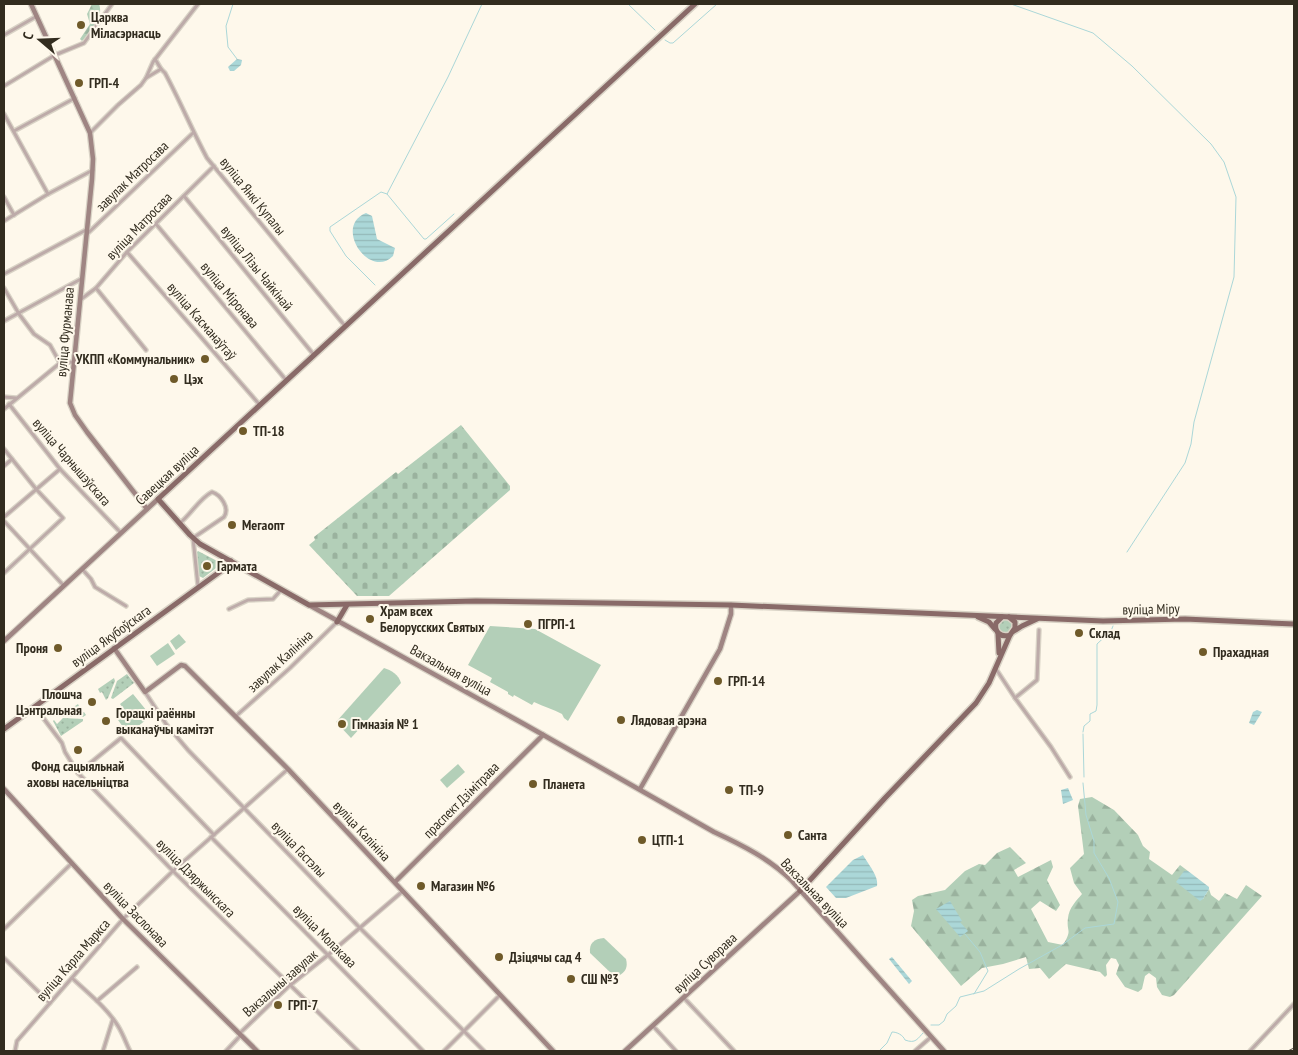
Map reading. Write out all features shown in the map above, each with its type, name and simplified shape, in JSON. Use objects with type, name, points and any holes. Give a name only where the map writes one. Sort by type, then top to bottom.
[{"type":"main road","name":"вуліца Фурманава","points":[[31,4],[75,98],[90,133],[93,146],[93,169],[70,403],[75,415],[148,509]]},
{"type":"main road","name":"Савецкая вуліца","points":[[4,641],[695,4]]},
{"type":"main road","name":"Вакзальная вуліца","points":[[158,499],[200,544],[760,856],[786,875],[944,1051]]},
{"type":"main road","name":"вуліца Якубоўскага","points":[[4,729],[225,568],[231,561]]},
{"type":"main road","name":"вуліца Міру","points":[[309,605],[467,601],[732,605],[1103,621],[1185,620],[1294,624]]},
{"type":"main road","points":[[338,622],[347,605]]},
{"type":"main road","points":[[640,789],[720,649],[732,605]]},
{"type":"main road","points":[[976,616],[989,622],[1004,636],[1030,621],[1040,618]]},
{"type":"main road","points":[[800,891],[885,798],[976,703],[996,668],[1012,633],[1015,622],[1005,617],[997,620],[997,631],[1000,641],[999,659]]},
{"type":"main road","name":"вуліца Гастэлы","points":[[114,648],[145,692]]},
{"type":"main road","name":"вуліца Калініна","points":[[145,692],[181,665],[184,666],[288,769],[553,1051]]},
{"type":"main road","name":"праспект Дзімітрава","points":[[396,882],[543,734]]},
{"type":"main road","name":"вуліца Заслонава","points":[[4,789],[123,920],[257,1051]]},
{"type":"main road","name":"вуліца Суворава","points":[[625,1051],[800,891]]},
{"type":"street","points":[[4,86],[56,55],[84,43],[112,4]]},
{"type":"street","points":[[146,78],[148,70],[155,59],[198,4]]},
{"type":"street","points":[[4,35],[37,16]]},
{"type":"street","name":"вуліца Янкі Купалы","points":[[155,59],[165,73],[207,158],[345,326]]},
{"type":"street","points":[[90,133],[146,78],[161,69]]},
{"type":"street","points":[[14,131],[75,98]]},
{"type":"street","points":[[4,114],[48,194]]},
{"type":"street","name":"завулак Матросава","points":[[4,274],[86,232],[193,132]]},
{"type":"street","name":"вуліца Матросава","points":[[79,300],[96,288],[127,252],[214,166]]},
{"type":"street","points":[[4,221],[93,169]]},
{"type":"street","name":"вуліца Лізы Чайкінай","points":[[184,196],[314,355]]},
{"type":"street","points":[[4,197],[14,215]]},
{"type":"street","name":"вуліца Міронава","points":[[156,224],[286,380]]},
{"type":"street","name":"вуліца Касманаўтаў","points":[[127,252],[259,404]]},
{"type":"street","points":[[4,321],[81,279]]},
{"type":"street","name":"вуліца Фурманава","points":[[4,288],[19,314],[34,334],[50,345],[60,363]]},
{"type":"street","points":[[96,288],[146,350]]},
{"type":"street","points":[[4,409],[60,363],[73,362]]},
{"type":"street","points":[[4,397],[17,398]]},
{"type":"street","name":"вуліца Чарнышэўскага","points":[[9,404],[60,469],[121,533]]},
{"type":"street","points":[[4,449],[36,489],[63,518],[4,572]]},
{"type":"street","points":[[4,466],[12,459]]},
{"type":"street","points":[[4,517],[60,469]]},
{"type":"street","points":[[180,523],[192,514],[207,495],[212,492],[218,496],[227,508],[224,517],[193,538],[198,586]]},
{"type":"street","points":[[4,521],[64,586]]},
{"type":"street","points":[[82,569],[91,578],[96,587],[126,606]]},
{"type":"street","points":[[229,609],[248,600],[273,599],[281,590]]},
{"type":"street","name":"завулак Калініна","points":[[236,716],[338,622]]},
{"type":"street","points":[[1015,698],[1037,680],[1039,630]]},
{"type":"street","points":[[996,668],[1070,777]]},
{"type":"street","name":"вуліца Гастэлы","points":[[145,692],[172,732],[243,808],[484,1051]]},
{"type":"street","name":"вуліца Дзяржынскага","points":[[35,707],[62,743],[65,752],[78,773],[173,871],[358,1051]]},
{"type":"street","name":"вуліца Молакава","points":[[78,773],[120,738],[124,741],[212,836],[424,1051]]},
{"type":"street","name":"вуліца Карла Маркса","points":[[15,1051],[17,1041],[123,920],[173,871],[288,769]]},
{"type":"street","points":[[4,929],[73,863]]},
{"type":"street","name":"Вакзальны завулак","points":[[226,1051],[240,1034],[290,986],[403,890]]},
{"type":"street","points":[[4,958],[50,1003]]},
{"type":"street","points":[[97,1001],[137,967]]},
{"type":"street","points":[[72,978],[97,1001],[118,1026],[130,1051]]},
{"type":"street","points":[[444,1051],[500,995]]},
{"type":"street","points":[[684,998],[734,1051]]},
{"type":"street","points":[[1250,1051],[1294,1004]]},
{"type":"street","points":[[103,1051],[113,1020]]},
{"type":"street","points":[[652,1026],[676,1051]]},
{"type":"street","points":[[915,1051],[931,1037]]},
{"type":"green space","points":[[92,4],[99,4],[100,14],[90,34],[82,41],[80,39],[90,24],[87,14]]},
{"type":"green space","points":[[461,425],[510,486],[510,490],[389,596],[357,596],[309,545],[315,540],[314,537],[396,472],[398,474]]},
{"type":"green space","points":[[198,551],[219,562],[220,565],[203,578],[199,576]]},
{"type":"green space","points":[[1005,618],[1013,626],[1005,634],[997,626]]},
{"type":"green space","points":[[490,626],[535,629],[601,665],[568,721],[562,714],[534,702],[532,705],[514,695],[513,697],[490,682],[492,678],[468,665]]},
{"type":"green space","points":[[179,634],[186,642],[176,650],[170,641]]},
{"type":"green space","points":[[168,643],[175,654],[157,666],[150,656]]},
{"type":"green space","points":[[384,668],[394,673],[401,683],[351,738],[336,722]]},
{"type":"green space","points":[[127,674],[134,683],[113,699],[111,698],[117,681]]},
{"type":"green space","points":[[114,678],[115,681],[106,700],[98,689]]},
{"type":"green space","points":[[133,694],[151,716],[128,734],[118,720],[127,713],[120,704]]},
{"type":"green space","points":[[78,704],[82,713],[84,712],[86,715],[83,717],[63,717],[62,715]]},
{"type":"green space","points":[[63,718],[83,719],[83,721],[61,736],[53,721],[57,724]]},
{"type":"green space","points":[[458,764],[465,772],[447,788],[440,780]]},
{"type":"green space","points":[[1092,797],[1114,810],[1138,835],[1143,846],[1150,852],[1149,859],[1172,875],[1180,865],[1188,871],[1184,871],[1203,899],[1209,889],[1211,895],[1219,901],[1225,893],[1237,899],[1246,885],[1262,896],[1174,995],[1170,997],[1162,995],[1157,987],[1156,978],[1149,973],[1145,976],[1142,989],[1138,992],[1125,987],[1116,974],[1119,965],[1116,959],[1111,958],[1106,965],[1107,975],[1105,977],[1100,972],[1066,964],[1049,979],[1040,968],[1029,969],[1026,957],[982,968],[961,986],[911,926],[914,911],[912,900],[918,896],[945,890],[965,871],[979,864],[985,865],[997,853],[1010,847],[1026,863],[1014,870],[1018,877],[1051,860],[1053,867],[1047,880],[1060,905],[1056,911],[1040,901],[1031,909],[1048,942],[1063,945],[1068,933],[1070,911],[1082,894],[1074,883],[1070,868],[1084,854],[1078,806],[1080,799]]},
{"type":"green space","points":[[604,938],[626,959],[626,969],[618,976],[613,975],[590,953],[590,947],[593,942]]},
{"type":"water","points":[[237,59],[242,60],[241,65],[234,71],[230,71],[228,67]]},
{"type":"water","points":[[366,213],[372,216],[377,239],[395,248],[393,256],[384,262],[374,261],[365,256],[358,248],[354,239],[353,229],[357,220]]},
{"type":"water","points":[[1257,710],[1262,712],[1254,725],[1249,723],[1253,712]]},
{"type":"water","points":[[1068,788],[1073,800],[1063,804],[1061,790]]},
{"type":"water","points":[[863,855],[875,874],[877,886],[846,898],[836,898],[826,887],[853,860]]},
{"type":"water","points":[[1184,871],[1188,871],[1209,887],[1200,901],[1176,882]]},
{"type":"water","points":[[950,901],[962,921],[960,922],[968,931],[960,937],[936,909]]},
{"type":"water","points":[[892,957],[912,981],[909,984],[889,959]]},
{"type":"waterway","points":[[233,4],[226,26],[228,47],[237,59]]},
{"type":"waterway","points":[[454,214],[424,239],[387,194],[448,77],[482,4]]},
{"type":"waterway","points":[[628,4],[655,30]]},
{"type":"waterway","points":[[665,40],[673,43],[717,4]]},
{"type":"waterway","points":[[1011,4],[1093,33],[1132,66],[1211,144],[1224,162],[1236,197],[1234,277],[1194,422],[1191,444],[1185,463],[1127,552]]},
{"type":"waterway","points":[[375,285],[346,256],[330,231],[330,227],[381,192],[387,194]]},
{"type":"waterway","points":[[1083,732],[1084,726],[1090,721],[1090,714],[1096,711],[1097,705],[1097,644],[1111,631],[1113,626]]},
{"type":"waterway","points":[[1083,734],[1084,777]]},
{"type":"waterway","points":[[931,1025],[939,1025],[944,1021],[947,1014],[956,1006],[960,997],[984,991],[1062,945],[1085,928],[1114,924],[1118,902],[1109,878],[1094,853],[1094,841],[1086,815],[1083,783]]},
{"type":"waterway","points":[[965,934],[980,952],[988,971],[974,994]]},
{"type":"waterway","points":[[879,1051],[887,1043],[892,1032],[900,1034],[905,1040],[912,1041],[916,1040],[924,1032]]},
{"type":"railway","points":[[1290,1051],[1294,1049]]},
{"type":"place","name":"Царква Міласэрнасць","points":[[81,25]]},
{"type":"place","name":"ГРП-4","points":[[79,83]]},
{"type":"place","name":"УКПП «Коммунальник»","points":[[205,359]]},
{"type":"place","name":"Цэх","points":[[174,379]]},
{"type":"place","name":"ТП-18","points":[[243,431]]},
{"type":"place","name":"Мегаопт","points":[[232,525]]},
{"type":"place","name":"Гармата","points":[[207,566]]},
{"type":"place","name":"Храм всех Белорусских Святых","points":[[370,619]]},
{"type":"place","name":"ПГРП-1","points":[[528,624]]},
{"type":"place","name":"Склад","points":[[1079,633]]},
{"type":"place","name":"Проня","points":[[58,648]]},
{"type":"place","name":"Прахадная","points":[[1203,652]]},
{"type":"place","name":"ГРП-14","points":[[718,681]]},
{"type":"place","name":"Плошча Цэнтральная","points":[[92,702]]},
{"type":"place","name":"Лядовая арэна","points":[[621,720]]},
{"type":"place","name":"Горацкі раённы выканаўчы камітэт","points":[[106,721]]},
{"type":"place","name":"Гімназія № 1","points":[[342,724]]},
{"type":"place","name":"Фонд сацыяльнай аховы насельніцтва","points":[[78,750]]},
{"type":"place","name":"Планета","points":[[533,784]]},
{"type":"place","name":"ТП-9","points":[[729,790]]},
{"type":"place","name":"Санта","points":[[788,835]]},
{"type":"place","name":"ЦТП-1","points":[[642,840]]},
{"type":"place","name":"Магазин №6","points":[[421,886]]},
{"type":"place","name":"Дзіцячы сад 4","points":[[499,957]]},
{"type":"place","name":"СШ №3","points":[[571,979]]},
{"type":"place","name":"ГРП-7","points":[[278,1005]]}]
